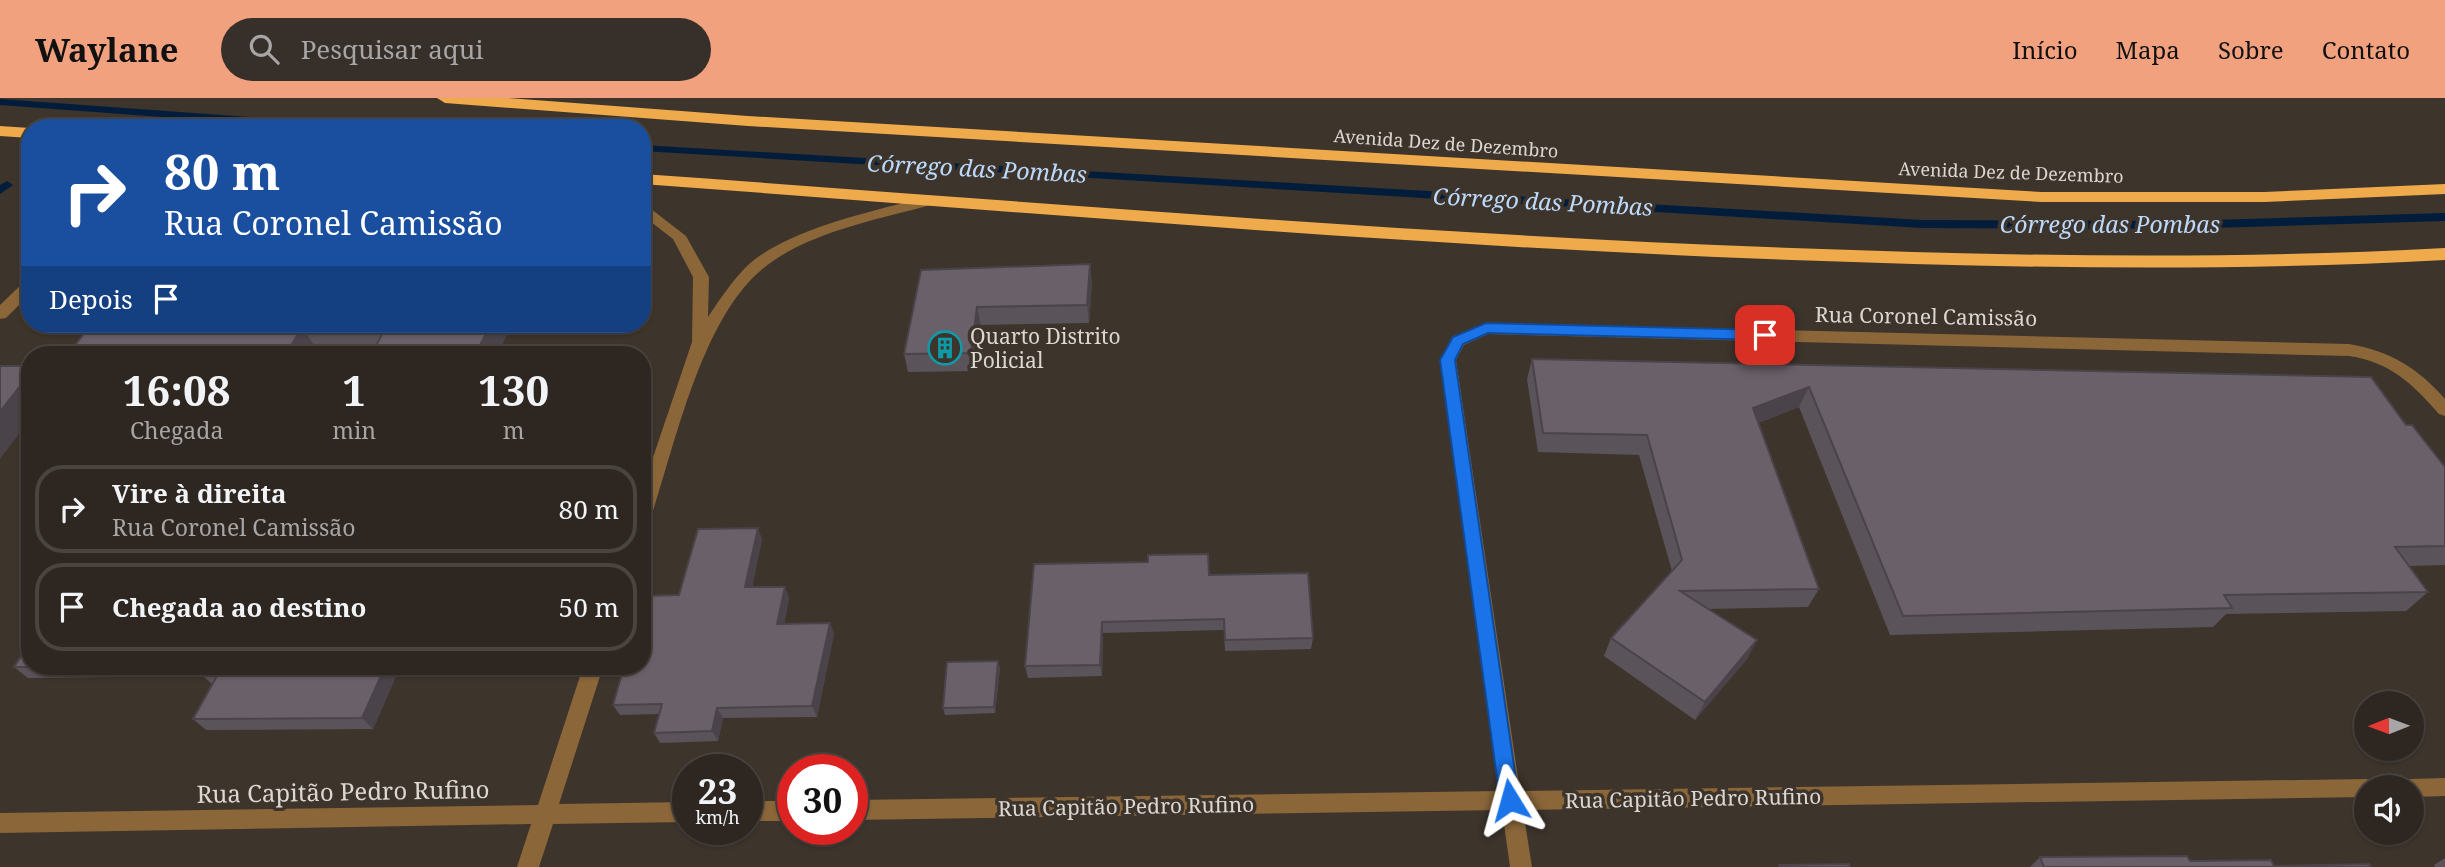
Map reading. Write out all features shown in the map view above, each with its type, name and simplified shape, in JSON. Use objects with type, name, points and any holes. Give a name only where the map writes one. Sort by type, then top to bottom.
[{"type":"highway","name":"Avenida Dez de Dezembro","points":[[445,98],[804,124],[2042,197],[2264,197],[2445,189]]},
{"type":"highway","points":[[0,131],[21,132]]},
{"type":"highway","points":[[651,180],[926,202],[1661,251],[2074,263],[2325,262],[2445,254]]},
{"type":"street","points":[[651,490],[700,342],[732,293],[747,276],[790,246],[841,224],[926,202]]},
{"type":"street","points":[[651,214],[679,236],[701,277],[700,342]]},
{"type":"street","points":[[0,314],[21,294]]},
{"type":"street","name":"Rua Coronel Camissão","points":[[1521,867],[1448,360],[1458,341],[1486,328],[2349,350],[2373,353],[2401,365],[2413,374],[2445,410]]},
{"type":"street","points":[[528,867],[590,675]]},
{"type":"street","points":[[2424,788],[2445,787]]},
{"type":"street","name":"Rua Capitão Pedro Rufino","points":[[868,810],[2354,788]]},
{"type":"street","name":"Rua Capitão Pedro Rufino","points":[[0,822],[672,812]]},
{"type":"building","name":"Quarto Distrito Policial","points":[[1090,264],[1087,305],[977,307],[971,353],[904,354],[921,270]]},
{"type":"building","points":[[84,333],[299,333],[291,346],[75,346]]},
{"type":"building","points":[[383,333],[486,333],[480,346],[376,346]]},
{"type":"building","points":[[1532,359],[2371,377],[2406,425],[2412,425],[2445,467],[2445,546],[2395,547],[2428,592],[2224,595],[2232,608],[1903,616],[1809,387],[1753,408],[1819,589],[1680,591],[1757,640],[1705,702],[1611,638],[1682,560],[1647,435],[1543,433]]},
{"type":"building","points":[[0,366],[21,366],[21,385],[0,412]]},
{"type":"building","points":[[758,528],[745,587],[785,587],[777,624],[830,623],[812,706],[717,708],[712,731],[654,733],[662,704],[613,705],[622,675],[651,675],[651,596],[679,595],[698,529]]},
{"type":"building","points":[[1208,554],[1209,575],[1308,573],[1313,638],[1225,640],[1224,619],[1102,622],[1100,665],[1025,666],[1034,564],[1148,562],[1148,555]]},
{"type":"building","points":[[21,656],[21,667],[14,667]]},
{"type":"building","points":[[998,661],[994,707],[943,708],[947,662]]},
{"type":"building","points":[[217,675],[381,675],[362,718],[193,719]]},
{"type":"building","points":[[2187,856],[2190,861],[2271,860],[2274,866],[2369,864],[2371,867],[2044,867],[2040,857]]},
{"type":"building","points":[[1849,864],[1850,867],[1779,865]]},
{"type":"waterway","name":"Córrego das Pombas","points":[[0,102],[235,119]]},
{"type":"waterway","name":"Córrego das Pombas","points":[[651,149],[1923,224],[2177,225],[2445,217]]},
{"type":"waterway","points":[[0,190],[7,185]]},
{"type":"place","name":"Quarto Distrito Policial","points":[[945,348]]},
{"type":"route","points":[[1510,800],[1448,360],[1458,341],[1486,328],[1765,335]]}]
